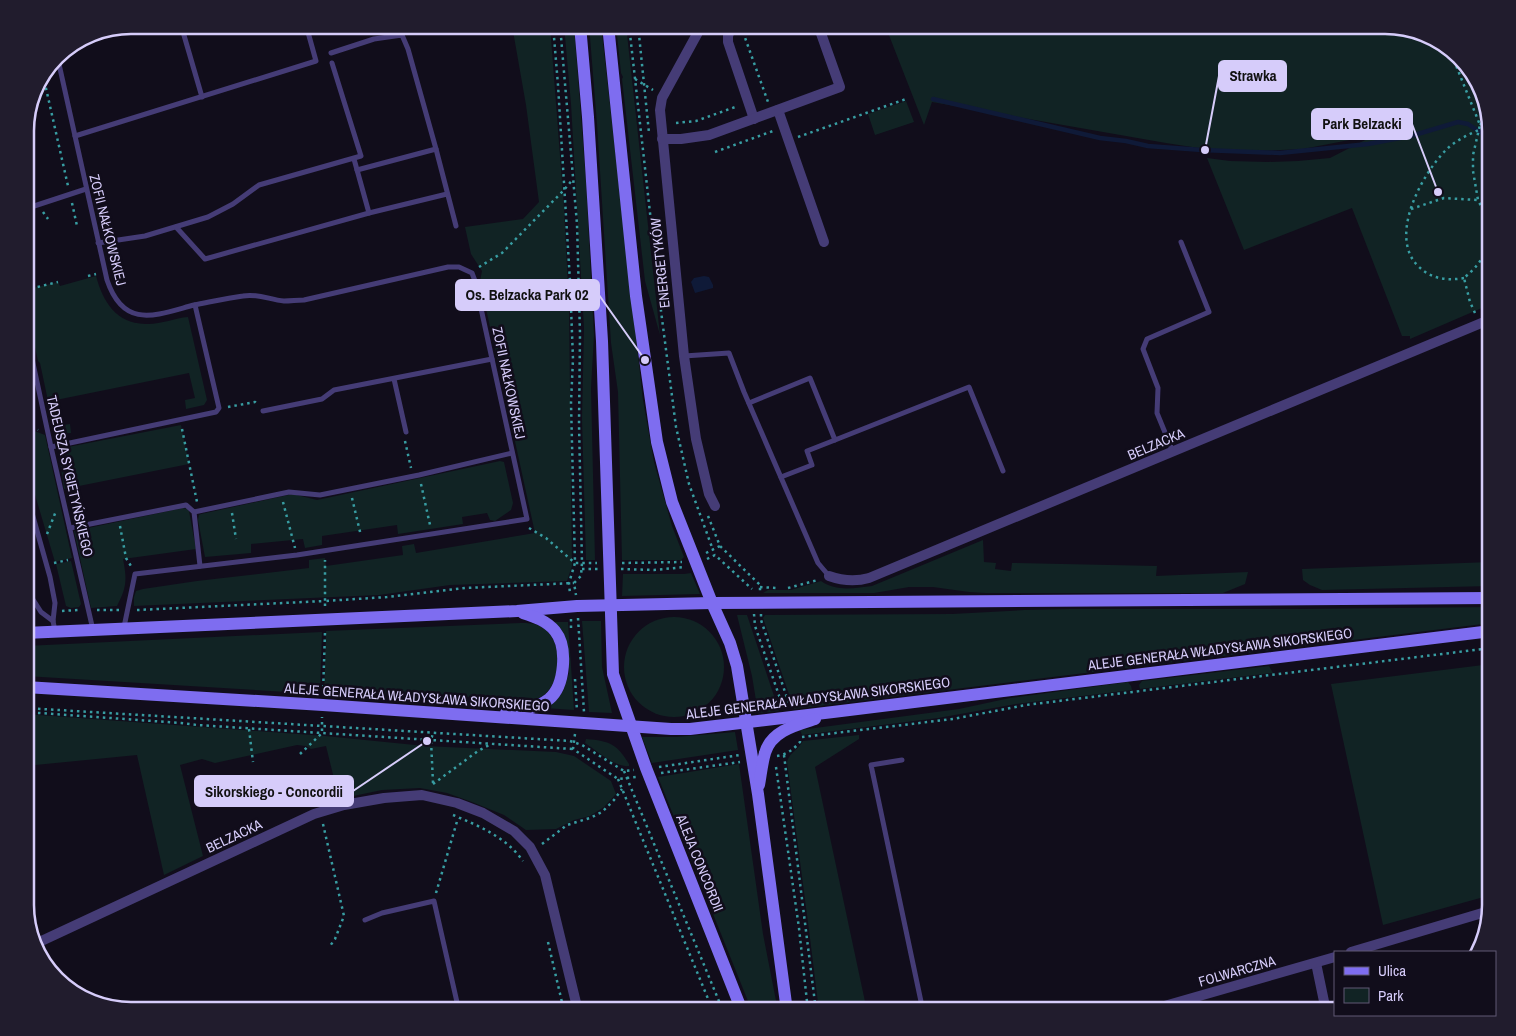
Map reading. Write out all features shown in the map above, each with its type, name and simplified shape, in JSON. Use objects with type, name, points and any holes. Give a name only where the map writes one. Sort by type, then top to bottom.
[{"type":"main road","name":"ALEJA CONCORDII","points":[[581,34],[602,341],[613,674],[646,768],[738,1002]]},
{"type":"main road","points":[[609,34],[636,296],[657,442],[672,502],[734,656],[758,794],[785,1002]]},
{"type":"main road","points":[[34,631],[54,626],[94,630],[518,611],[577,606],[754,602],[1482,598]]},
{"type":"main road","points":[[486,717],[526,710],[539,705],[554,695],[561,683],[563,661],[558,635],[537,617],[518,611]]},
{"type":"main road","name":"ALEJE GENERAŁA WŁADYSŁAWA SIKORSKIEGO","points":[[34,688],[672,729],[746,722],[788,723],[833,712],[1482,632]]},
{"type":"main road","points":[[758,794],[773,739],[788,723]]},
{"type":"street","name":"ENERGETYKÓW","points":[[697,34],[660,104],[684,356],[696,439],[709,494],[716,506]]},
{"type":"street","points":[[730,34],[728,42],[754,119]]},
{"type":"street","points":[[662,139],[702,137],[754,119],[774,108],[840,87],[821,34]]},
{"type":"street","points":[[774,108],[789,140],[824,242]]},
{"type":"street","name":"BELZACKA","points":[[829,576],[839,580],[856,582],[870,578],[1482,323]]},
{"type":"street","name":"BELZACKA","points":[[41,941],[314,814],[344,805],[384,798],[422,795],[457,802],[483,813],[514,831],[530,847],[541,867],[549,889],[576,1002]]},
{"type":"street","points":[[1354,951],[1481,913]]},
{"type":"street","name":"FOLWARCZNA","points":[[1192,1002],[1334,957]]},
{"type":"street","points":[[1316,963],[1324,1002]]},
{"type":"lane","points":[[183,34],[202,97]]},
{"type":"lane","points":[[75,136],[316,61],[308,34]]},
{"type":"lane","points":[[331,53],[374,39],[402,35],[408,49],[436,148],[456,226]]},
{"type":"lane","points":[[98,244],[145,236],[208,217],[233,204],[259,185],[360,156],[332,63]]},
{"type":"lane","name":"ZOFII NAŁKOWSKIEJ","points":[[59,65],[98,244],[110,290],[113,297],[124,308],[146,316],[251,295],[284,301],[304,300],[448,267],[459,267],[472,272],[527,519],[518,520]]},
{"type":"lane","points":[[357,170],[436,148]]},
{"type":"lane","points":[[354,159],[368,213]]},
{"type":"lane","points":[[34,206],[86,188]]},
{"type":"lane","points":[[176,227],[205,259],[368,213],[447,194]]},
{"type":"lane","points":[[1173,452],[1157,413],[1158,388],[1143,349],[1147,340],[1209,312],[1181,242]]},
{"type":"lane","points":[[51,447],[216,412],[219,408],[195,305]]},
{"type":"lane","points":[[684,356],[729,353],[818,563],[829,576]]},
{"type":"lane","points":[[263,410],[322,399],[334,390],[492,359]]},
{"type":"lane","name":"TADEUSZA SYGIETYŃSKIEGO","points":[[34,368],[94,630]]},
{"type":"lane","points":[[749,403],[810,378],[835,440]]},
{"type":"lane","points":[[394,379],[406,432]]},
{"type":"lane","points":[[781,477],[812,465],[807,451],[969,387],[1003,471]]},
{"type":"lane","points":[[70,528],[180,506],[189,506],[196,511],[289,492],[317,496],[420,475],[512,453]]},
{"type":"lane","points":[[196,511],[200,566]]},
{"type":"lane","points":[[34,519],[50,576],[55,603],[54,626]]},
{"type":"lane","points":[[124,628],[135,574],[297,555],[518,520]]},
{"type":"lane","points":[[34,601],[54,626]]},
{"type":"lane","points":[[902,760],[871,765],[921,1002]]},
{"type":"lane","points":[[365,920],[382,913],[434,901],[457,1002]]},
{"type":"path","points":[[554,34],[572,349],[571,403],[575,563]]},
{"type":"path","points":[[561,34],[574,178],[580,334],[579,424],[582,569],[581,576],[574,583],[584,708],[582,745]]},
{"type":"path","points":[[630,34],[662,320],[678,436],[689,484],[715,555],[754,591],[755,626],[794,739],[953,719],[1026,705],[1482,649]]},
{"type":"path","points":[[740,34],[774,108]]},
{"type":"path","points":[[1456,65],[1480,125],[1473,164],[1478,200],[1482,208]]},
{"type":"path","points":[[635,79],[655,92]]},
{"type":"path","points":[[45,85],[77,226]]},
{"type":"path","points":[[789,140],[906,99]]},
{"type":"path","points":[[676,123],[696,121],[748,102]]},
{"type":"path","points":[[715,152],[776,130]]},
{"type":"path","points":[[1478,131],[1456,141],[1432,168],[1416,196],[1406,228],[1406,240],[1415,264],[1424,272],[1444,280],[1464,278],[1482,260]]},
{"type":"path","points":[[472,272],[502,253],[574,178]]},
{"type":"path","points":[[1412,209],[1444,198],[1478,200]]},
{"type":"path","points":[[88,276],[96,274],[98,280]]},
{"type":"path","points":[[1464,278],[1470,302],[1476,315]]},
{"type":"path","points":[[34,288],[58,282]]},
{"type":"path","points":[[219,408],[255,402],[263,410]]},
{"type":"path","points":[[180,420],[196,511]]},
{"type":"path","points":[[34,427],[48,434]]},
{"type":"path","points":[[406,432],[403,434],[412,476]]},
{"type":"path","points":[[420,475],[432,534]]},
{"type":"path","points":[[350,489],[363,545]]},
{"type":"path","points":[[281,494],[297,555]]},
{"type":"path","points":[[42,547],[62,496]]},
{"type":"path","points":[[230,504],[236,539]]},
{"type":"path","points":[[118,518],[126,558],[135,574]]},
{"type":"path","points":[[518,520],[546,538],[575,563],[681,568],[720,546]]},
{"type":"path","points":[[54,612],[325,601],[326,575],[324,551]]},
{"type":"path","points":[[582,569],[679,563],[695,561],[715,555]]},
{"type":"path","points":[[55,563],[68,560]]},
{"type":"path","points":[[760,587],[790,588],[829,576]]},
{"type":"path","points":[[34,709],[570,741],[582,745],[624,772],[719,1002]]},
{"type":"path","points":[[34,713],[249,729],[573,749]]},
{"type":"path","points":[[249,729],[253,762]]},
{"type":"path","points":[[300,754],[322,733]]},
{"type":"path","points":[[433,733],[431,740],[433,798]]},
{"type":"path","points":[[433,784],[478,751],[492,744]]},
{"type":"path","points":[[624,772],[751,754]]},
{"type":"path","points":[[784,755],[815,1002]]},
{"type":"path","points":[[776,766],[799,928],[807,1002]]},
{"type":"path","points":[[618,779],[709,1002]]},
{"type":"path","points":[[539,846],[567,825],[602,812],[622,789]]},
{"type":"path","points":[[449,814],[481,827],[502,839],[526,866]]},
{"type":"path","points":[[434,901],[458,818]]},
{"type":"path","points":[[322,822],[344,916],[335,939],[330,946]]},
{"type":"path","points":[[546,936],[562,1002]]},
{"type":"green space","points":[[514,34],[551,34],[564,208],[569,305],[572,566],[567,581],[450,585],[379,595],[134,606],[136,591],[143,589],[309,568],[309,560],[325,558],[326,566],[403,555],[402,546],[414,544],[416,553],[535,533],[480,281],[482,271],[471,254],[465,227],[523,219],[539,202],[526,105]]},
{"type":"green space","points":[[565,34],[575,34],[586,182],[594,335],[591,388],[595,560],[586,560],[582,419],[584,328],[571,104]]},
{"type":"green space","points":[[590,34],[602,34],[643,400],[654,462],[672,526],[684,557],[681,560],[622,560],[618,392],[611,343]]},
{"type":"green space","points":[[617,34],[627,34],[660,335],[645,281],[623,77]]},
{"type":"green space","points":[[889,34],[1392,34],[1417,39],[1439,50],[1458,67],[1469,82],[1479,106],[1482,131],[1482,308],[1410,339],[1410,336],[1402,336],[1352,208],[1244,250],[1207,158],[1267,162],[1330,158],[1375,135],[1303,149],[1258,151],[1205,149],[932,102],[924,125]]},
{"type":"green space","points":[[906,101],[914,122],[875,135],[868,114]]},
{"type":"green space","points":[[96,276],[103,294],[112,309],[126,320],[135,323],[151,324],[188,317],[207,400],[204,405],[186,409],[185,400],[195,398],[189,373],[51,401],[56,426],[70,424],[71,433],[58,434],[54,429],[34,343],[34,288],[58,282],[60,286]]},
{"type":"green space","points":[[181,425],[189,464],[64,489],[59,455],[68,447]]},
{"type":"green space","points":[[34,431],[45,435],[72,558],[55,562],[34,491]]},
{"type":"green space","points":[[500,461],[504,462],[513,503],[511,510],[495,521],[490,520],[487,513],[462,517],[463,524],[398,534],[397,525],[322,536],[322,545],[305,548],[303,539],[251,544],[251,553],[205,557],[198,520],[201,514],[293,494],[317,500]]},
{"type":"green space","points":[[183,508],[189,511],[196,549],[123,559],[125,583],[117,606],[91,608],[74,531]]},
{"type":"green space","points":[[983,540],[984,562],[996,563],[995,569],[1011,571],[1012,563],[1157,566],[1156,576],[1248,572],[1245,584],[1223,593],[985,593],[933,587],[909,587],[874,593],[763,593],[768,590],[791,590],[821,581],[839,588],[872,586]]},
{"type":"green space","points":[[71,561],[81,604],[79,607],[71,608],[66,606],[56,564]]},
{"type":"green space","points":[[1482,562],[1482,586],[1322,590],[1303,580],[1302,569]]},
{"type":"green space","points":[[691,573],[700,594],[622,596],[623,574]]},
{"type":"green space","points":[[1482,607],[1482,624],[794,709],[763,618],[765,615],[952,614],[1070,609]]},
{"type":"green space","points":[[737,615],[747,615],[779,711],[758,713],[752,676]]},
{"type":"green space","points":[[674,617],[693,621],[709,632],[720,648],[724,667],[720,686],[709,702],[693,713],[674,717],[655,713],[639,702],[628,686],[624,667],[628,648],[639,632],[655,621]]},
{"type":"green space","points":[[582,621],[601,621],[602,667],[612,713],[589,712]]},
{"type":"green space","points":[[554,622],[568,622],[574,710],[544,708],[560,696],[569,673],[567,644]]},
{"type":"green space","points":[[521,623],[540,626],[548,631],[556,648],[558,659],[555,679],[551,687],[539,698],[519,700],[403,693],[324,696],[326,631]]},
{"type":"green space","points":[[322,632],[320,694],[34,677],[34,646]]},
{"type":"green space","points":[[1482,665],[1482,898],[1383,925],[1331,684]]},
{"type":"green space","points":[[1269,666],[1273,673],[1140,689],[1139,685],[1142,681]]},
{"type":"green space","points":[[1128,682],[1132,690],[1016,704],[938,718],[802,735],[800,730],[959,709],[1010,698]]},
{"type":"green space","points":[[34,715],[325,736],[425,746],[556,752],[574,756],[611,781],[616,794],[604,807],[590,816],[574,820],[556,829],[526,830],[504,815],[472,802],[447,793],[420,788],[382,790],[339,799],[326,746],[311,749],[306,746],[297,745],[215,763],[202,759],[180,765],[203,856],[164,875],[137,755],[34,765]]},
{"type":"green space","points":[[735,732],[738,750],[652,763],[642,737],[676,737]]},
{"type":"green space","points":[[859,735],[859,739],[815,767],[865,1002],[818,1002],[787,762],[803,741]]},
{"type":"green space","points":[[586,739],[612,745],[621,752],[629,766],[618,764],[606,758],[585,743]]},
{"type":"green space","points":[[739,764],[763,934],[776,1002],[748,1002],[658,777]]},
{"type":"water","points":[[709,277],[713,288],[695,293],[691,282],[694,278]]},
{"type":"waterway","points":[[933,99],[1100,138],[1148,146],[1202,150],[1280,153],[1368,144],[1411,136],[1458,122],[1468,124],[1482,133]]},
{"type":"place","name":"Strawka","points":[[1205,150]]},
{"type":"place","name":"Park Belzacki","points":[[1438,192]]},
{"type":"place","name":"Os. Belzacka Park 02","points":[[645,360]]},
{"type":"place","name":"Sikorskiego - Concordii","points":[[427,741]]}]
